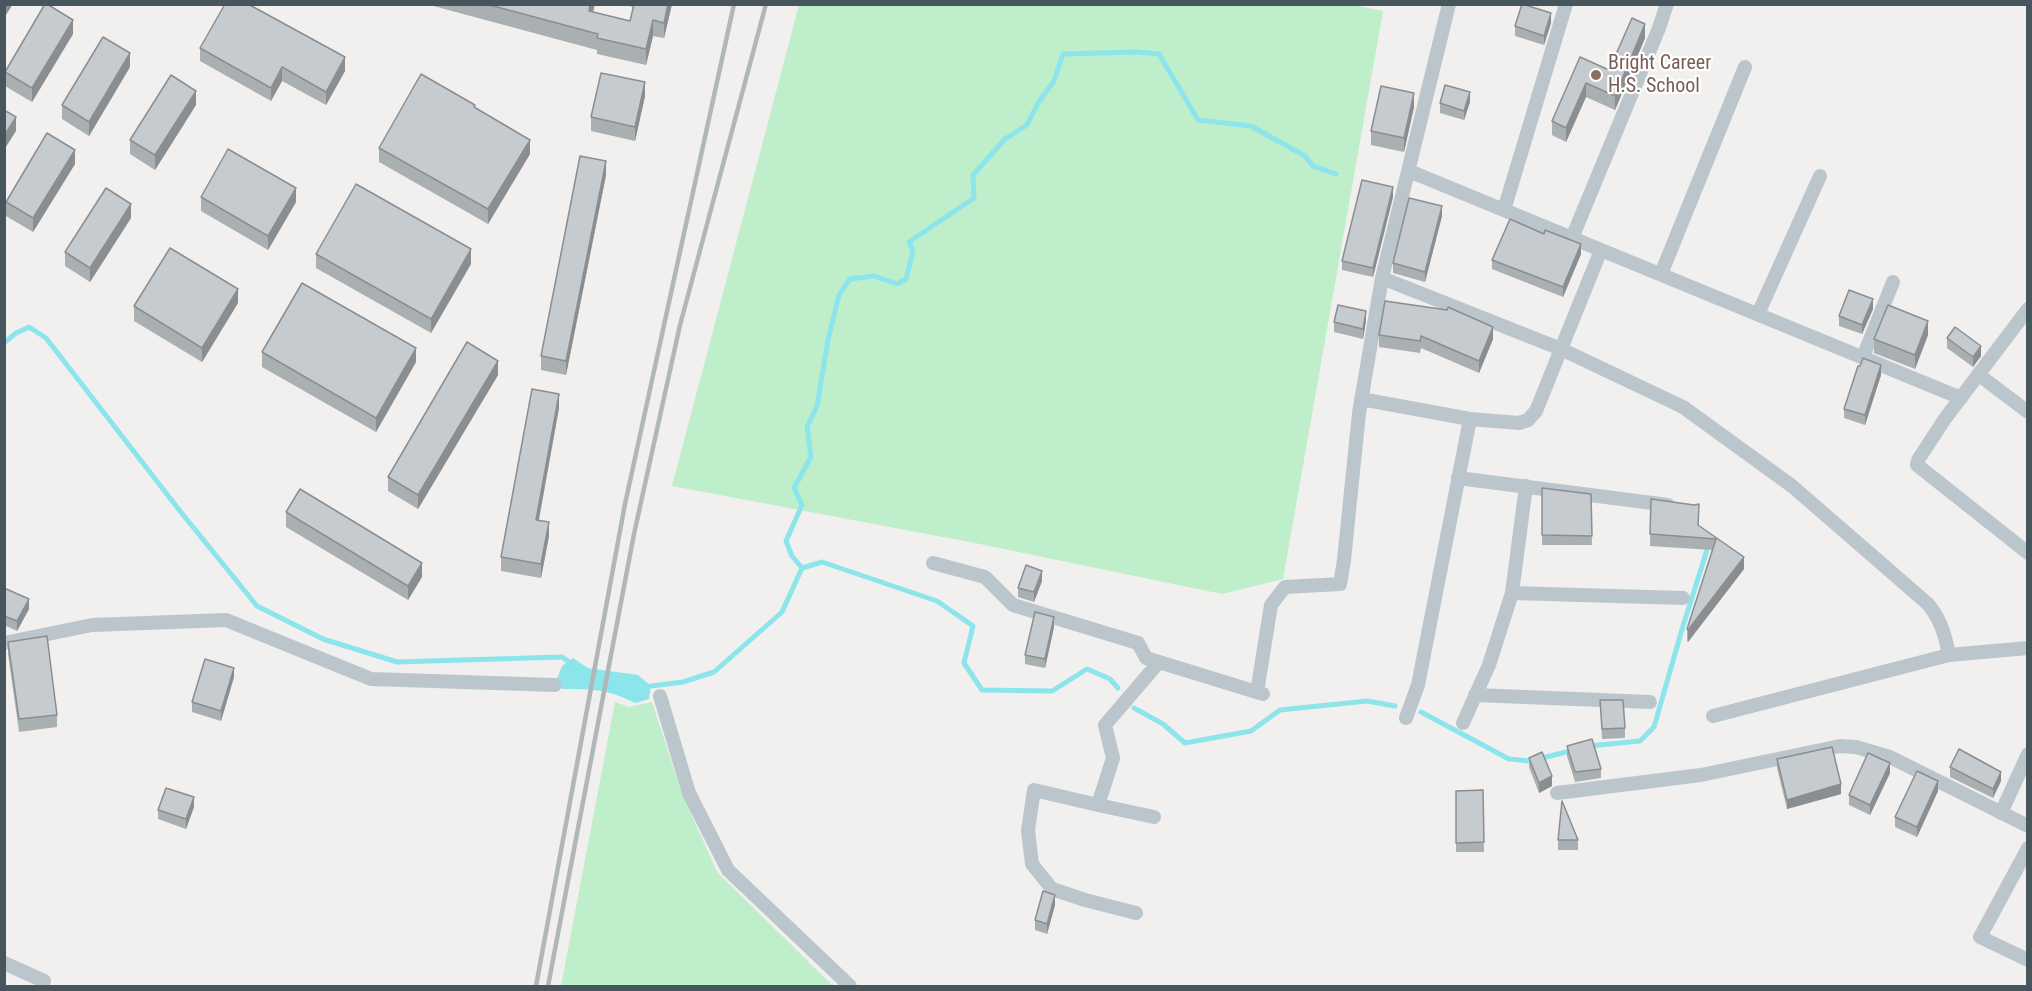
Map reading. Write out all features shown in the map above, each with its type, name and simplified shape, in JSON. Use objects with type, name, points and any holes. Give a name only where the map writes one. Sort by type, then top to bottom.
[{"type":"street","points":[[933,563],[985,577],[1013,604],[1138,643],[1146,658],[1260,693],[1271,605],[1285,587],[1340,584],[1361,399],[1382,278],[1449,4]]},
{"type":"street","points":[[1504,210],[1566,4]]},
{"type":"street","points":[[1572,238],[1667,4]]},
{"type":"street","points":[[1661,274],[1745,67]]},
{"type":"street","points":[[1409,171],[1961,398]]},
{"type":"street","points":[[1758,314],[1820,176]]},
{"type":"street","points":[[1361,399],[1470,419],[1519,423],[1528,420],[1536,411],[1601,250]]},
{"type":"street","points":[[1382,278],[1560,350],[1683,407],[1792,486],[1928,604],[1937,615],[1943,629],[1948,655]]},
{"type":"street","points":[[1863,357],[1893,282]]},
{"type":"street","points":[[2028,309],[1944,420],[1917,465],[2028,553]]},
{"type":"street","points":[[1979,375],[2028,412]]},
{"type":"street","points":[[1406,718],[1418,685],[1470,419]]},
{"type":"street","points":[[1458,478],[1684,507]]},
{"type":"street","points":[[1462,723],[1489,665],[1512,593],[1526,486]]},
{"type":"street","points":[[1512,593],[1683,598]]},
{"type":"street","points":[[4,644],[92,625],[226,620],[371,679],[555,685]]},
{"type":"street","points":[[1713,716],[1948,655],[2028,648]]},
{"type":"street","points":[[1098,805],[1113,758],[1106,725],[1159,662]]},
{"type":"street","points":[[1475,695],[1650,702]]},
{"type":"street","points":[[660,696],[689,793],[728,870],[850,987]]},
{"type":"street","points":[[1557,793],[1701,775],[1840,746],[1856,747],[1890,757],[2028,826]]},
{"type":"street","points":[[2001,813],[2028,754]]},
{"type":"street","points":[[1136,913],[1085,900],[1052,888],[1032,864],[1028,830],[1034,790],[1154,817]]},
{"type":"street","points":[[2028,848],[1980,937],[2028,960]]},
{"type":"street","points":[[4,963],[45,981]]},
{"type":"green space","points":[[1349,4],[1383,11],[1283,579],[1222,594],[975,543],[672,486],[799,5]]},
{"type":"green space","points":[[615,702],[629,707],[652,702],[681,791],[717,872],[833,986],[561,986]]},
{"type":"water","points":[[573,658],[588,668],[638,675],[651,686],[649,699],[635,703],[600,691],[563,689],[556,682],[562,666]]},
{"type":"building","points":[[45,4],[73,20],[32,88],[5,72]]},
{"type":"building","points":[[225,4],[248,4],[345,57],[326,92],[282,67],[271,88],[200,48]]},
{"type":"building","points":[[486,4],[590,4],[589,11],[630,21],[634,4],[668,4],[664,23],[653,20],[646,49],[597,38],[598,34]]},
{"type":"building","points":[[1522,4],[1551,13],[1544,36],[1515,26]]},
{"type":"building","points":[[1632,18],[1645,24],[1615,96],[1586,83],[1566,128],[1552,121],[1580,57],[1609,70]]},
{"type":"building","points":[[103,37],[130,53],[89,122],[62,105]]},
{"type":"building","points":[[601,73],[645,82],[635,127],[591,117]]},
{"type":"building","points":[[421,74],[530,140],[488,209],[379,148]]},
{"type":"building","points":[[171,75],[196,91],[155,155],[130,140]]},
{"type":"building","points":[[1445,85],[1470,92],[1464,111],[1440,103]]},
{"type":"building","points":[[1381,86],[1414,93],[1404,138],[1371,131]]},
{"type":"building","points":[[4,110],[16,117],[4,136]]},
{"type":"building","points":[[47,133],[75,150],[33,218],[6,202]]},
{"type":"building","points":[[228,149],[296,188],[268,236],[201,197]]},
{"type":"building","points":[[580,156],[606,161],[566,361],[541,356]]},
{"type":"building","points":[[1362,180],[1393,187],[1373,268],[1342,261]]},
{"type":"building","points":[[356,184],[471,249],[431,319],[316,254]]},
{"type":"building","points":[[106,188],[131,204],[90,268],[65,252]]},
{"type":"building","points":[[1409,198],[1442,206],[1425,272],[1393,263]]},
{"type":"building","points":[[1510,219],[1544,234],[1545,230],[1581,244],[1563,287],[1492,260]]},
{"type":"building","points":[[170,248],[238,289],[202,348],[134,306]]},
{"type":"building","points":[[302,283],[416,348],[376,418],[262,352]]},
{"type":"building","points":[[1849,290],[1873,299],[1862,325],[1839,316]]},
{"type":"building","points":[[1385,301],[1447,310],[1448,307],[1493,327],[1479,361],[1421,336],[1420,341],[1379,335]]},
{"type":"building","points":[[1338,305],[1366,311],[1363,329],[1334,322]]},
{"type":"building","points":[[1888,305],[1928,321],[1915,355],[1874,339]]},
{"type":"building","points":[[1955,327],[1981,346],[1973,357],[1947,338]]},
{"type":"building","points":[[467,342],[498,361],[418,495],[388,477]]},
{"type":"building","points":[[1863,358],[1881,365],[1865,415],[1844,409],[1858,366]]},
{"type":"building","points":[[532,389],[559,394],[536,520],[549,522],[541,564],[501,557]]},
{"type":"building","points":[[1542,488],[1591,494],[1592,536],[1542,535]]},
{"type":"building","points":[[300,489],[422,563],[408,586],[286,512]]},
{"type":"building","points":[[1651,499],[1699,504],[1698,525],[1744,557],[1688,630],[1716,539],[1650,534]]},
{"type":"building","points":[[1026,565],[1042,571],[1034,592],[1018,588]]},
{"type":"building","points":[[4,588],[29,599],[17,621],[4,616]]},
{"type":"building","points":[[1035,612],[1054,617],[1045,659],[1025,655]]},
{"type":"building","points":[[47,636],[57,715],[19,719],[8,642]]},
{"type":"building","points":[[205,659],[234,668],[221,711],[192,702]]},
{"type":"building","points":[[1600,700],[1623,700],[1625,728],[1602,729]]},
{"type":"building","points":[[1592,739],[1601,769],[1575,772],[1567,746]]},
{"type":"building","points":[[1832,747],[1841,784],[1787,800],[1777,759]]},
{"type":"building","points":[[1959,749],[2001,772],[1993,789],[1950,767]]},
{"type":"building","points":[[1542,752],[1552,776],[1539,783],[1529,758]]},
{"type":"building","points":[[1868,753],[1890,763],[1870,805],[1849,795]]},
{"type":"building","points":[[1917,771],[1938,781],[1917,827],[1895,817]]},
{"type":"building","points":[[166,788],[194,797],[186,819],[158,810]]},
{"type":"building","points":[[1483,790],[1484,842],[1456,843],[1456,791]]},
{"type":"building","points":[[1562,801],[1578,840],[1558,840]]},
{"type":"building","points":[[1043,891],[1055,895],[1047,924],[1035,920]]},
{"type":"waterway","points":[[802,568],[792,556],[786,541],[802,505],[794,488],[811,457],[807,427],[817,406],[828,340],[839,295],[850,279],[874,276],[897,284],[906,279],[913,251],[909,242],[974,198],[973,175],[1005,139],[1027,125],[1038,103],[1054,81],[1063,54],[1135,52],[1159,54],[1198,120],[1251,126],[1305,156],[1313,166],[1336,174]]},
{"type":"waterway","points":[[4,343],[16,333],[29,327],[46,338],[257,606],[323,639],[397,662],[562,657],[572,664]]},
{"type":"waterway","points":[[1589,746],[1640,741],[1654,727],[1707,550]]},
{"type":"waterway","points":[[651,686],[683,682],[714,672],[782,612],[802,568],[822,562],[937,601],[973,626],[964,663],[982,690],[1052,691],[1087,669],[1110,679],[1118,688]]},
{"type":"waterway","points":[[1134,708],[1163,724],[1185,743],[1251,731],[1280,710],[1367,701],[1395,706]]},
{"type":"waterway","points":[[1421,712],[1509,759],[1530,761],[1574,750]]},
{"type":"railway","points":[[536,986],[625,504],[734,4]]},
{"type":"railway","points":[[548,986],[634,534],[680,325],[766,4]]},
{"type":"place","name":"Bright Career H.S. School","points":[[1596,75]]}]
